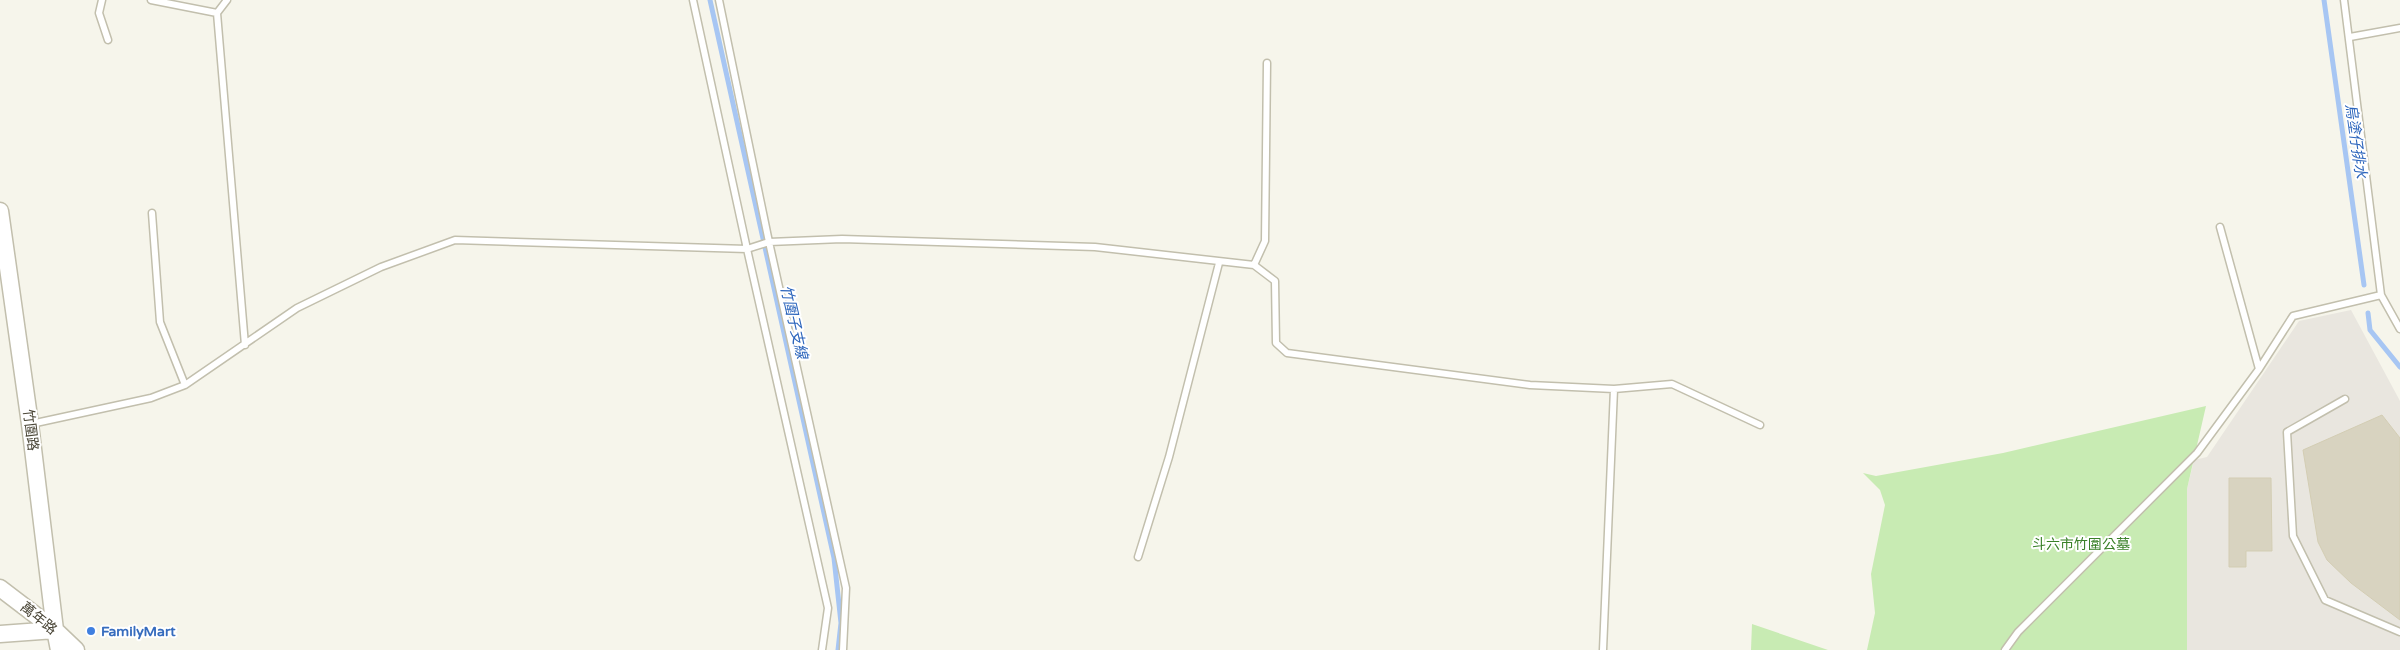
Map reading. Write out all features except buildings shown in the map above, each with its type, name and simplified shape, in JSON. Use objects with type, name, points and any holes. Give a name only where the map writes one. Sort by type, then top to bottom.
[{"type":"street","name":"竹圍路","points":[[0,211],[59,650]]},
{"type":"street","name":"萬年路","points":[[0,588],[55,630],[76,650]]},
{"type":"street","points":[[0,634],[55,630]]},
{"type":"lane","points":[[102,0],[99,13],[108,40]]},
{"type":"lane","points":[[151,0],[217,13]]},
{"type":"lane","points":[[227,0],[217,13],[245,345]]},
{"type":"lane","points":[[693,0],[828,608],[822,650]]},
{"type":"lane","points":[[718,0],[769,242],[846,588],[842,650]]},
{"type":"lane","points":[[2344,0],[2381,295],[2400,329]]},
{"type":"lane","points":[[2350,37],[2400,28]]},
{"type":"lane","points":[[1254,265],[1265,241],[1267,63]]},
{"type":"lane","points":[[152,213],[160,322],[185,386]]},
{"type":"lane","points":[[2220,227],[2259,370]]},
{"type":"lane","points":[[30,424],[151,398],[185,386],[298,308],[381,267],[455,240],[747,249],[769,242],[842,240],[1095,247],[1219,263],[1254,265],[1275,281],[1276,343],[1286,353],[1530,385],[1614,389],[1672,384],[1760,425]]},
{"type":"lane","points":[[1138,558],[1170,457],[1219,263]]},
{"type":"lane","points":[[2005,650],[2018,632],[2197,453],[2259,370],[2293,316],[2381,295]]},
{"type":"lane","points":[[1603,650],[1614,389]]},
{"type":"lane","points":[[2345,399],[2287,432],[2292,536],[2325,600],[2400,632]]},
{"type":"shaded area","points":[[2351,310],[2400,401],[2400,650],[2187,650],[2187,489],[2194,460],[2207,457],[2299,321]]},
{"type":"green space","name":"斗六市竹圍公墓","points":[[2206,406],[2187,489],[2187,650],[1867,650],[1875,613],[1871,574],[1885,505],[1880,490],[1863,473],[1876,476],[2003,453]]},
{"type":"green space","points":[[1752,624],[1828,650],[1751,650]]},
{"type":"waterway","name":"竹圍子支線","points":[[710,0],[834,558],[841,623],[838,650]]},
{"type":"waterway","name":"烏塗仔排水","points":[[2324,0],[2364,285]]},
{"type":"waterway","name":"烏塗仔排水","points":[[2368,313],[2370,330],[2400,367]]},
{"type":"place","name":"FamilyMart","points":[[91,631]]}]
